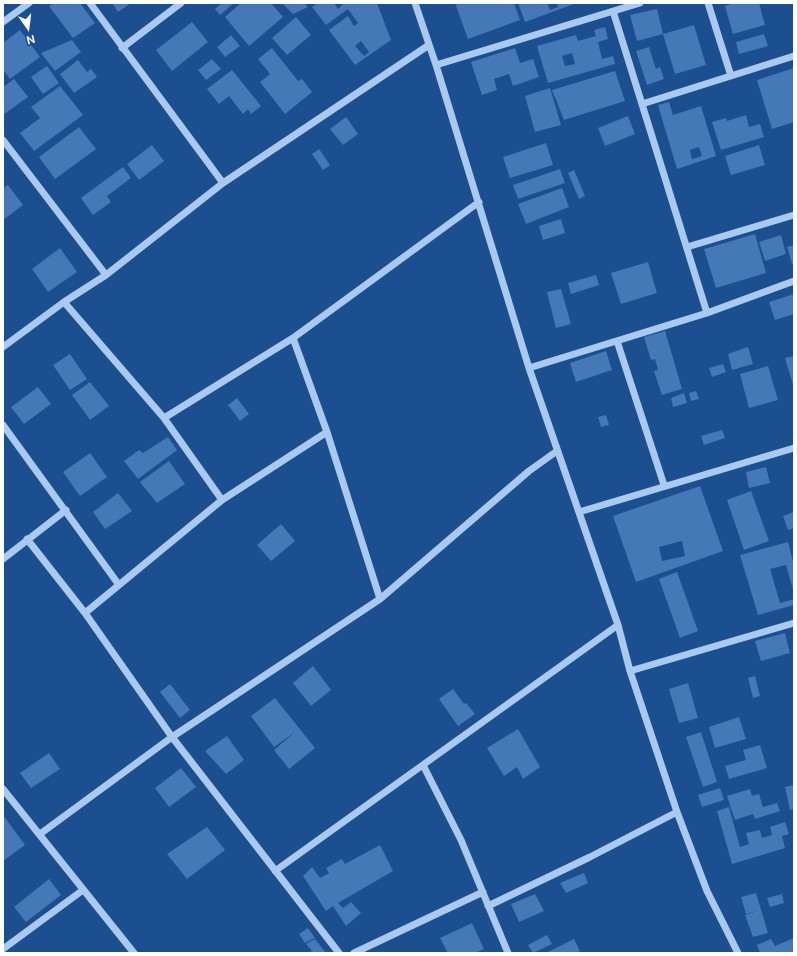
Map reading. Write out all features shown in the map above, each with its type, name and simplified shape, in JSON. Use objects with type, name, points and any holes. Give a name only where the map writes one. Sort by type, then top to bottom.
[{"type":"street","points":[[3,22],[29,3]]},
{"type":"street","points":[[90,3],[223,183]]},
{"type":"street","points":[[122,48],[181,3]]},
{"type":"street","points":[[415,3],[479,202],[529,368],[618,625],[630,671],[677,812],[707,891],[738,953]]},
{"type":"street","points":[[436,65],[640,3]]},
{"type":"street","points":[[708,3],[731,76]]},
{"type":"street","points":[[613,11],[707,313]]},
{"type":"street","points":[[3,347],[64,302],[106,275],[223,183],[429,45]]},
{"type":"street","points":[[642,104],[794,56]]},
{"type":"street","points":[[3,140],[106,275]]},
{"type":"street","points":[[164,418],[293,338],[479,202]]},
{"type":"street","points":[[686,246],[794,215]]},
{"type":"street","points":[[529,368],[707,313],[794,281]]},
{"type":"street","points":[[64,302],[164,418],[222,500]]},
{"type":"street","points":[[293,338],[327,432],[380,599]]},
{"type":"street","points":[[617,341],[664,485]]},
{"type":"street","points":[[3,425],[119,585]]},
{"type":"street","points":[[85,613],[222,500],[327,432]]},
{"type":"street","points":[[579,512],[664,485],[794,448]]},
{"type":"street","points":[[40,834],[172,737],[380,599],[529,471],[557,451]]},
{"type":"street","points":[[3,559],[66,510]]},
{"type":"street","points":[[28,540],[85,613],[172,737],[339,953]]},
{"type":"street","points":[[630,671],[794,623]]},
{"type":"street","points":[[276,871],[618,625]]},
{"type":"street","points":[[423,765],[461,840],[508,953]]},
{"type":"street","points":[[3,789],[134,953]]},
{"type":"street","points":[[488,906],[590,857],[677,812]]},
{"type":"street","points":[[3,949],[83,890]]},
{"type":"street","points":[[354,953],[483,892]]},
{"type":"building","points":[[54,3],[80,3],[95,23],[73,38],[49,6]]},
{"type":"building","points":[[112,3],[131,3],[118,12]]},
{"type":"building","points":[[222,3],[234,3],[220,15],[215,9]]},
{"type":"building","points":[[241,3],[271,3],[283,17],[249,46],[225,17]]},
{"type":"building","points":[[282,3],[304,3],[308,7],[293,14]]},
{"type":"building","points":[[318,3],[334,3],[338,9],[343,4],[342,3],[377,3],[391,40],[355,65],[329,30],[348,16],[354,26],[358,23],[348,9],[326,25],[312,7]],"holes":[[[361,41],[369,52],[364,56],[355,46]]]},
{"type":"building","points":[[455,3],[514,3],[520,20],[468,39]]},
{"type":"building","points":[[518,3],[547,3],[550,10],[558,7],[557,3],[574,4],[525,22]]},
{"type":"building","points":[[734,3],[759,3],[765,25],[733,34],[725,6]]},
{"type":"building","points":[[657,9],[663,34],[637,41],[630,15]]},
{"type":"building","points":[[296,17],[311,35],[287,55],[272,38]]},
{"type":"building","points":[[192,22],[208,42],[172,71],[156,50]]},
{"type":"building","points":[[694,25],[706,65],[675,74],[663,34]]},
{"type":"building","points":[[605,27],[608,39],[598,42],[602,59],[613,56],[615,64],[548,83],[537,46],[576,35],[578,41],[596,36],[594,30]],"holes":[[[572,53],[575,64],[565,66],[562,56]]]},
{"type":"building","points":[[20,30],[40,57],[10,79],[3,70],[3,43]]},
{"type":"building","points":[[764,34],[768,46],[739,54],[736,42]]},
{"type":"building","points":[[231,35],[240,46],[225,57],[217,47]]},
{"type":"building","points":[[72,40],[81,52],[55,71],[41,53]]},
{"type":"building","points":[[649,47],[656,69],[660,67],[664,79],[647,85],[636,51]]},
{"type":"building","points":[[272,48],[298,81],[302,79],[312,92],[285,114],[260,82],[270,74],[258,59]]},
{"type":"building","points":[[515,48],[520,63],[533,59],[539,77],[513,86],[509,74],[494,79],[497,90],[482,95],[471,62]]},
{"type":"building","points":[[212,59],[221,69],[206,80],[198,70]]},
{"type":"building","points":[[78,60],[87,72],[91,69],[97,77],[74,93],[60,74]]},
{"type":"building","points":[[47,66],[59,83],[43,94],[31,77]]},
{"type":"building","points":[[794,68],[794,122],[772,129],[757,80]]},
{"type":"building","points":[[232,70],[261,106],[251,114],[248,109],[243,114],[229,96],[219,104],[207,89]]},
{"type":"building","points":[[615,71],[625,101],[564,120],[552,90]]},
{"type":"building","points":[[14,79],[28,97],[3,115],[3,87]]},
{"type":"building","points":[[60,86],[83,115],[34,151],[20,133],[40,118],[31,107]]},
{"type":"building","points":[[550,88],[561,125],[535,132],[525,96]]},
{"type":"building","points":[[669,102],[673,115],[701,106],[716,156],[677,169],[658,105]],"holes":[[[699,147],[702,156],[692,159],[690,150]]]},
{"type":"building","points":[[746,115],[749,127],[760,124],[764,137],[721,150],[712,122],[726,118],[727,121]]},
{"type":"building","points":[[628,116],[635,134],[605,146],[598,128]]},
{"type":"building","points":[[346,117],[358,134],[343,145],[330,129]]},
{"type":"building","points":[[79,127],[96,149],[55,179],[39,157]]},
{"type":"building","points":[[546,143],[553,165],[510,178],[503,157]]},
{"type":"building","points":[[152,145],[164,161],[139,180],[127,164]]},
{"type":"building","points":[[759,145],[765,165],[731,175],[725,156]]},
{"type":"building","points":[[319,149],[330,165],[323,170],[312,154]]},
{"type":"building","points":[[123,167],[131,178],[107,196],[111,202],[93,215],[81,198]]},
{"type":"building","points":[[560,169],[565,183],[518,199],[513,185]]},
{"type":"building","points":[[574,170],[585,196],[579,199],[568,173]]},
{"type":"building","points":[[8,185],[23,205],[3,220],[3,188]]},
{"type":"building","points":[[562,188],[569,207],[526,224],[518,204]]},
{"type":"building","points":[[561,219],[565,233],[543,240],[539,226]]},
{"type":"building","points":[[755,234],[766,273],[716,288],[704,249]]},
{"type":"building","points":[[781,235],[786,254],[765,261],[759,242]]},
{"type":"building","points":[[794,245],[794,263],[792,264],[787,247]]},
{"type":"building","points":[[60,248],[77,272],[48,292],[32,269]]},
{"type":"building","points":[[648,262],[657,293],[621,304],[611,273]]},
{"type":"building","points":[[596,275],[599,285],[571,294],[568,283]]},
{"type":"building","points":[[561,289],[571,324],[556,328],[547,292]]},
{"type":"building","points":[[794,294],[794,314],[775,320],[769,302]]},
{"type":"building","points":[[665,331],[682,389],[662,395],[654,371],[658,370],[655,359],[651,360],[644,337]]},
{"type":"building","points":[[748,347],[753,364],[732,370],[728,354]]},
{"type":"building","points":[[606,351],[612,370],[576,382],[570,363]]},
{"type":"building","points":[[70,354],[87,379],[70,390],[53,365]]},
{"type":"building","points":[[794,356],[794,388],[785,358]]},
{"type":"building","points":[[723,364],[726,372],[712,377],[709,368]]},
{"type":"building","points":[[768,366],[778,400],[749,408],[740,374]]},
{"type":"building","points":[[90,382],[109,406],[90,420],[72,395]]},
{"type":"building","points":[[38,387],[51,404],[24,424],[11,407]]},
{"type":"building","points":[[696,391],[699,399],[691,401],[689,393]]},
{"type":"building","points":[[684,393],[687,403],[673,407],[671,398]]},
{"type":"building","points":[[237,398],[249,414],[240,421],[228,405]]},
{"type":"building","points":[[606,415],[609,425],[601,427],[598,417]]},
{"type":"building","points":[[722,430],[725,438],[704,445],[701,436]]},
{"type":"building","points":[[168,437],[177,450],[138,479],[124,461],[139,450],[143,453]]},
{"type":"building","points":[[90,453],[107,477],[80,496],[63,472]]},
{"type":"building","points":[[169,461],[185,484],[157,503],[140,482]]},
{"type":"building","points":[[766,467],[770,483],[749,488],[746,472]]},
{"type":"building","points":[[700,486],[723,551],[636,582],[613,516]],"holes":[[[682,541],[685,556],[662,561],[659,547]]]},
{"type":"building","points":[[751,491],[769,541],[744,550],[727,500]]},
{"type":"building","points":[[118,493],[132,511],[105,529],[93,512]]},
{"type":"building","points":[[794,512],[794,528],[788,530],[783,516]]},
{"type":"building","points":[[281,524],[295,541],[271,561],[257,545]]},
{"type":"building","points":[[788,542],[794,565],[794,593],[786,565],[770,569],[780,603],[794,599],[794,605],[758,615],[740,555]]},
{"type":"building","points":[[677,572],[698,631],[680,638],[659,579]]},
{"type":"building","points":[[785,633],[790,653],[761,661],[755,641]]},
{"type":"building","points":[[313,666],[331,690],[311,706],[293,683]]},
{"type":"building","points":[[755,676],[760,696],[753,698],[748,678]]},
{"type":"building","points":[[688,683],[698,718],[679,723],[669,689]]},
{"type":"building","points":[[170,684],[190,710],[180,718],[160,692]]},
{"type":"building","points":[[453,689],[464,704],[466,703],[475,714],[458,726],[439,699]]},
{"type":"building","points":[[275,698],[315,748],[289,769],[274,750],[295,732],[274,747],[251,716]]},
{"type":"building","points":[[739,717],[746,739],[715,748],[709,727]]},
{"type":"building","points":[[518,729],[540,767],[523,779],[517,767],[504,776],[487,748]]},
{"type":"building","points":[[701,732],[717,782],[703,787],[686,737]]},
{"type":"building","points":[[227,736],[244,760],[226,774],[205,751]]},
{"type":"building","points":[[760,745],[767,768],[729,779],[725,766],[746,760],[743,750]]},
{"type":"building","points":[[49,753],[60,769],[31,788],[20,773]]},
{"type":"building","points":[[181,768],[196,787],[169,807],[155,788]]},
{"type":"building","points":[[794,785],[794,809],[790,810],[785,787]]},
{"type":"building","points":[[720,788],[724,800],[702,807],[698,795]]},
{"type":"building","points":[[750,789],[752,796],[759,794],[763,807],[777,803],[780,811],[755,819],[753,814],[735,820],[727,796]]},
{"type":"building","points":[[729,807],[740,847],[749,844],[746,833],[760,830],[762,838],[772,835],[770,827],[785,822],[789,834],[782,836],[785,848],[732,864],[717,811]]},
{"type":"building","points":[[3,815],[25,845],[3,861]]},
{"type":"building","points":[[207,827],[225,850],[187,879],[167,854]]},
{"type":"building","points":[[380,845],[393,871],[338,903],[343,908],[351,902],[361,913],[346,926],[333,906],[326,911],[303,876],[312,867],[320,878],[329,873],[326,868],[342,859],[345,864]]},
{"type":"building","points":[[584,873],[588,883],[566,893],[560,883]]},
{"type":"building","points":[[49,879],[61,895],[26,922],[14,907]]},
{"type":"building","points":[[756,893],[768,933],[753,937],[745,915],[757,911],[746,914],[741,897]]},
{"type":"building","points":[[535,894],[544,911],[519,922],[511,904]]},
{"type":"building","points":[[782,894],[784,903],[770,907],[767,898]]},
{"type":"building","points":[[472,923],[484,949],[475,953],[448,953],[440,938]]},
{"type":"building","points":[[308,928],[315,938],[305,943],[299,934]]},
{"type":"building","points":[[547,935],[552,944],[533,953],[528,945]]},
{"type":"building","points":[[794,938],[794,951],[789,953],[760,953],[757,945],[771,939],[775,946]]},
{"type":"building","points":[[315,939],[326,953],[307,953],[312,951],[306,944]]},
{"type":"building","points":[[574,939],[580,951],[576,953],[546,953]]}]
